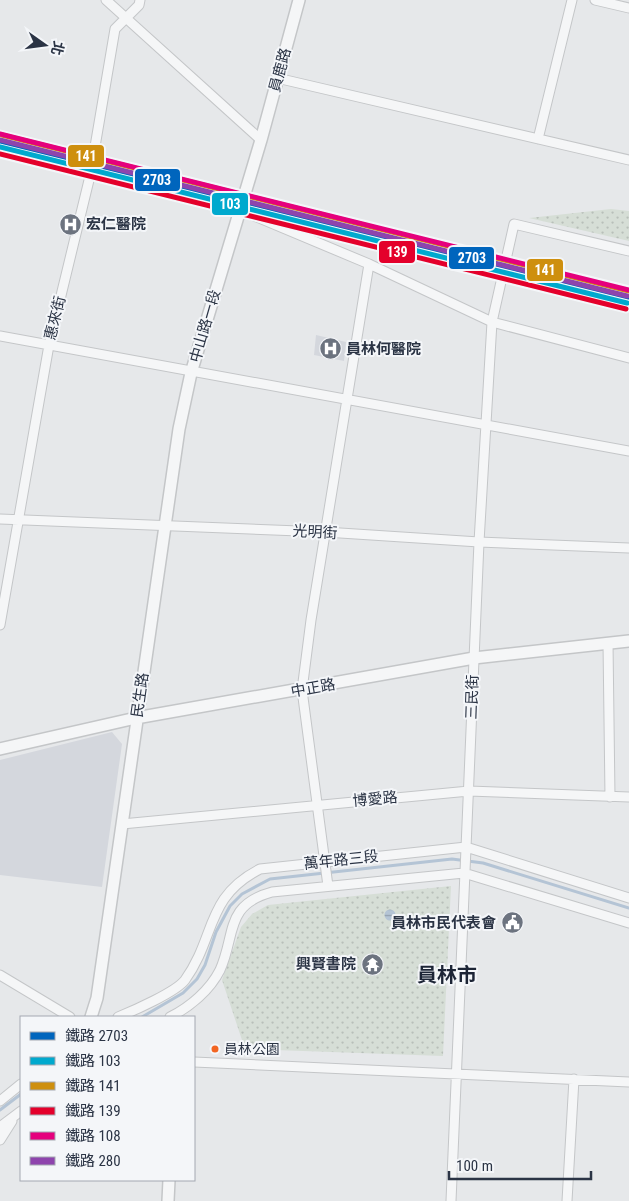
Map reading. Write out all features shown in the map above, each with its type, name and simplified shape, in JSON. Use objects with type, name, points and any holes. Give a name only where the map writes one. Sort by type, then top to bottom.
[{"type":"street","points":[[106,0],[261,140]]},
{"type":"street","name":"惠來街","points":[[0,625],[49,345],[90,176],[115,29],[127,18],[140,0]]},
{"type":"street","name":"員鹿路","points":[[261,140],[298,0]]},
{"type":"street","points":[[538,139],[572,0]]},
{"type":"street","points":[[595,0],[629,8]]},
{"type":"street","points":[[278,78],[629,160]]},
{"type":"street","name":"中山路一段","points":[[261,140],[191,372],[629,452]]},
{"type":"street","points":[[240,210],[369,264],[492,322],[629,358]]},
{"type":"street","name":"三民街","points":[[451,1201],[479,542],[492,322],[514,224],[629,251]]},
{"type":"street","points":[[328,886],[302,690],[325,532],[369,264]]},
{"type":"street","points":[[0,336],[191,372]]},
{"type":"street","name":"民生路","points":[[91,1016],[96,998],[122,824],[164,526],[191,372]]},
{"type":"street","name":"光明街","points":[[0,519],[325,532],[479,542],[629,548]]},
{"type":"street","name":"中正路","points":[[0,749],[136,718],[474,658],[629,641]]},
{"type":"street","points":[[608,643],[610,797]]},
{"type":"street","name":"博愛路","points":[[122,824],[469,791],[629,797]]},
{"type":"street","name":"萬年路三段","points":[[120,1016],[159,998],[184,982],[198,955],[217,907],[231,888],[245,876],[260,869],[466,847],[629,898]]},
{"type":"street","name":"萬年路三段","points":[[172,1016],[187,1008],[220,970],[232,922],[255,897],[272,892],[464,873],[629,923]]},
{"type":"street","points":[[0,975],[68,1016]]},
{"type":"street","points":[[195,1062],[629,1082]]},
{"type":"street","points":[[567,1201],[574,1079]]},
{"type":"street","points":[[0,1101],[20,1085]]},
{"type":"street","points":[[0,1140],[13,1119],[20,1112]]},
{"type":"street","points":[[0,1126],[13,1119]]},
{"type":"street","points":[[168,1201],[169,1181]]},
{"type":"shaded area","points":[[611,209],[629,211],[629,241],[529,218]]},
{"type":"shaded area","name":"員林何醫院","points":[[316,335],[346,342],[344,361],[314,355]]},
{"type":"shaded area","points":[[112,732],[122,744],[102,887],[0,875],[0,760]]},
{"type":"shaded area","name":"員林公園","points":[[451,886],[443,1056],[245,1049],[222,980],[241,927],[252,914],[268,905]]},
{"type":"water","points":[[390,909],[396,915],[390,921],[384,915]]},
{"type":"waterway","points":[[144,1016],[183,993],[197,979],[205,965],[216,932],[230,906],[242,894],[270,879],[452,859],[483,863],[629,908]]},
{"type":"waterway","points":[[0,1110],[20,1095]]},
{"type":"rail line","name":"108","points":[[0,134],[629,290]]},
{"type":"rail line","name":"141","points":[[2,135],[629,291]]},
{"type":"rail line","name":"280","points":[[0,140],[627,296]]},
{"type":"rail line","name":"2703","points":[[0,141],[629,297]]},
{"type":"rail line","name":"103","points":[[0,147],[627,303]]},
{"type":"rail line","name":"139","points":[[0,154],[626,309]]},
{"type":"place","name":"宏仁醫院","points":[[70,224]]},
{"type":"place","name":"員林何醫院","points":[[330,349]]},
{"type":"place","name":"員林市民代表會","points":[[512,923]]},
{"type":"place","name":"興賢書院","points":[[372,964]]},
{"type":"place","name":"員林公園","points":[[215,1049]]},
{"type":"district","name":"員林市","points":[[447,975]]}]
